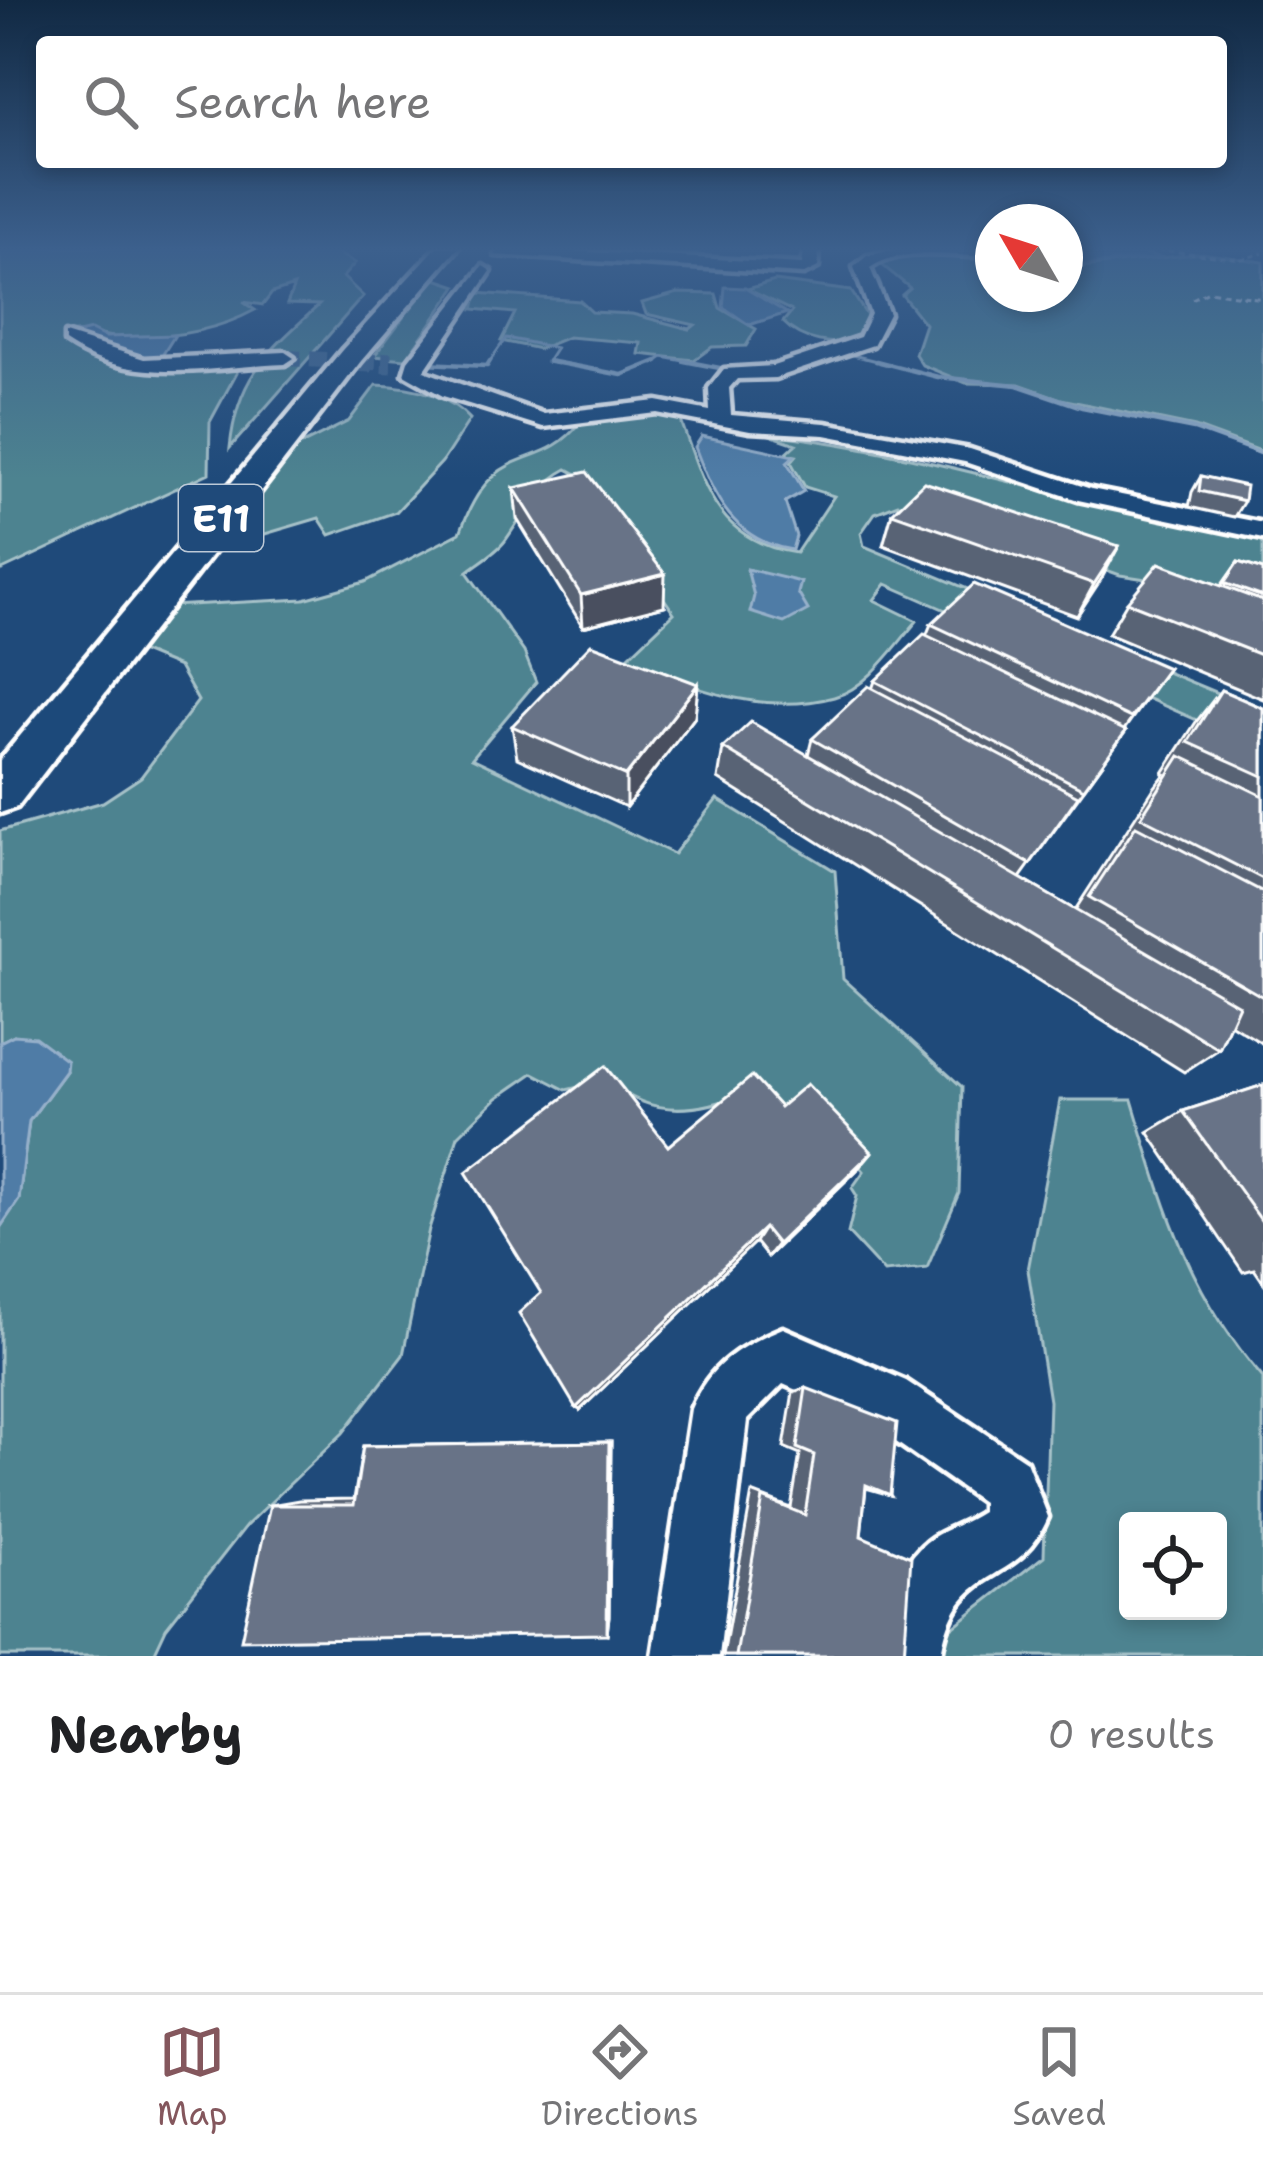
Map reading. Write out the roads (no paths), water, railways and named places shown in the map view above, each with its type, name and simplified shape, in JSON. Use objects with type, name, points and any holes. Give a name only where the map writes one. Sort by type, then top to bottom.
[{"type":"highway","name":"E11","points":[[0,740],[362,324]]},
{"type":"highway","name":"E11","points":[[0,794],[379,324]]},
{"type":"street","points":[[450,324],[415,365],[414,374],[450,392],[543,422],[657,407],[768,428],[825,429],[970,457],[1086,494],[1263,531]]},
{"type":"street","points":[[721,418],[719,388],[731,373],[775,372],[868,341],[875,324]]},
{"type":"street","points":[[71,338],[93,355],[137,362],[285,358]]},
{"type":"street","points":[[391,363],[415,365]]},
{"type":"street","points":[[686,1656],[720,1409],[753,1369],[783,1356],[886,1401],[1005,1482],[1018,1516],[1008,1536],[947,1564],[913,1623],[908,1656]]},
{"type":"water","points":[[91,330],[105,337],[175,335],[158,362],[124,359],[78,341],[74,334]]},
{"type":"water","points":[[702,436],[794,456],[787,462],[804,491],[785,502],[796,536],[792,550],[755,537],[729,514],[695,447]]},
{"type":"water","points":[[747,569],[801,582],[798,593],[808,610],[784,623],[750,612],[754,596]]},
{"type":"water","points":[[14,1035],[35,1037],[67,1061],[66,1071],[29,1121],[19,1200],[0,1228],[0,1042]]},
{"type":"waterway","points":[[490,362],[506,338],[556,348],[547,362],[557,364]]},
{"type":"waterway","points":[[188,357],[253,353]]},
{"type":"waterway","points":[[845,353],[888,364]]},
{"type":"waterway","points":[[653,364],[663,357],[700,364]]},
{"type":"waterway","points":[[548,361],[622,375],[657,361]]},
{"type":"waterway","points":[[684,361],[730,370]]},
{"type":"waterway","points":[[876,361],[938,377],[1017,385],[1082,407],[1194,429],[1263,454]]},
{"type":"waterway","points":[[448,364],[425,363],[487,366],[490,362]]},
{"type":"tunnel","points":[[285,358],[391,363],[351,361]]}]
